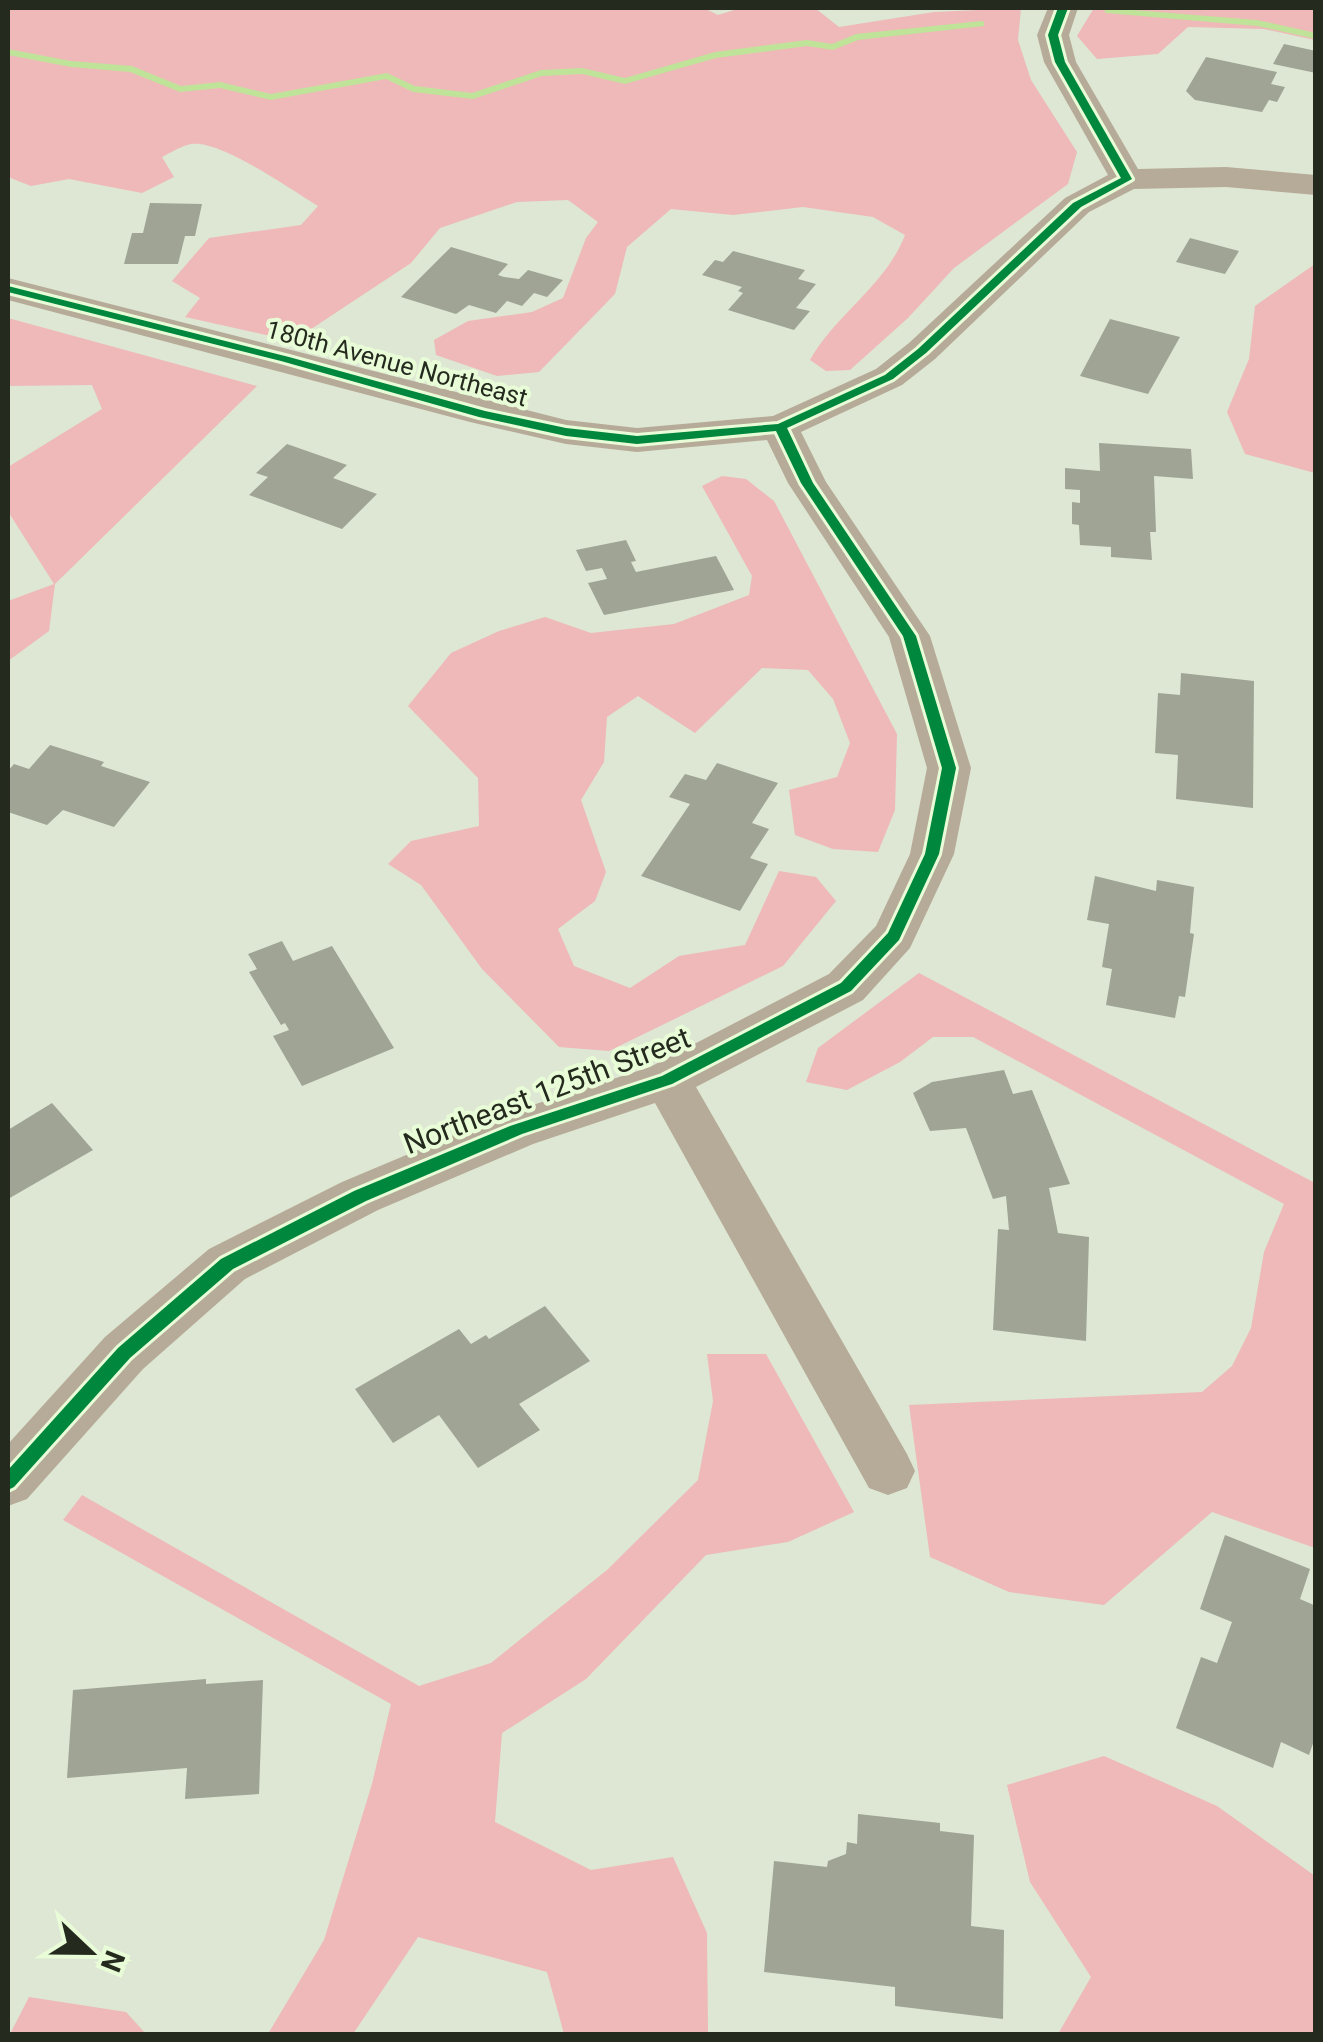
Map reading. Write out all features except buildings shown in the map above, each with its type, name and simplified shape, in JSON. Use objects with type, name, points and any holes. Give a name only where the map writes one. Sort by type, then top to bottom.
[{"type":"street","points":[[1063,8],[1053,35],[1060,62],[1127,179]]},
{"type":"street","points":[[780,427],[889,376],[922,351],[1077,205],[1127,179],[1226,178],[1316,185]]},
{"type":"street","name":"180th Avenue Northeast","points":[[8,289],[483,414],[566,432],[637,440],[780,427]]},
{"type":"street","name":"Northeast 125th Street","points":[[8,1482],[124,1353],[227,1264],[360,1196],[498,1137],[667,1080],[846,988],[894,936],[932,854],[948,768],[908,636],[807,484],[780,427]]},
{"type":"street","points":[[667,1080],[888,1471]]},
{"type":"shaded area","points":[[8,8],[704,8],[718,15],[741,8],[815,8],[839,27],[934,12],[1021,8],[1018,40],[1031,80],[1077,152],[1068,184],[954,268],[908,318],[850,370],[826,371],[810,360],[886,269],[905,235],[873,217],[803,207],[733,215],[671,209],[627,247],[615,294],[539,372],[497,376],[436,355],[434,340],[468,321],[532,312],[563,298],[586,238],[598,222],[568,200],[517,202],[440,228],[411,263],[293,341],[185,317],[200,298],[172,281],[209,238],[301,225],[318,206],[255,167],[204,145],[187,145],[162,157],[174,177],[142,193],[69,179],[31,186],[8,177]]},
{"type":"shaded area","points":[[1094,8],[1315,8],[1315,40],[1264,29],[1188,27],[1158,54],[1097,59],[1077,36]]},
{"type":"shaded area","points":[[1315,264],[1315,473],[1245,454],[1227,412],[1249,359],[1255,306]]},
{"type":"shaded area","points":[[8,318],[257,386],[55,584],[49,631],[8,661],[8,601],[54,584],[9,513],[8,467],[102,409],[92,385],[8,386]]},
{"type":"shaded area","points":[[722,476],[746,479],[774,501],[897,734],[895,810],[878,852],[833,849],[795,835],[789,790],[837,777],[850,743],[833,699],[808,670],[762,668],[695,733],[638,696],[607,717],[604,762],[581,800],[606,872],[595,901],[558,929],[574,966],[630,988],[679,956],[745,945],[779,871],[816,877],[836,901],[783,966],[609,1051],[559,1047],[482,969],[421,885],[388,864],[411,841],[479,826],[478,778],[408,706],[451,653],[499,631],[545,617],[591,633],[674,624],[749,595],[752,576],[702,486]]},
{"type":"shaded area","points":[[919,973],[1315,1183],[1315,1548],[1212,1512],[1104,1605],[1009,1592],[930,1557],[909,1405],[1202,1392],[1232,1366],[1251,1328],[1264,1252],[1284,1204],[973,1037],[933,1037],[900,1062],[847,1090],[806,1082],[818,1048]]},
{"type":"shaded area","points":[[707,1354],[766,1354],[854,1512],[788,1542],[706,1555],[586,1679],[502,1733],[495,1822],[591,1870],[673,1857],[707,1933],[708,2034],[564,2034],[547,1972],[418,1937],[353,2034],[268,2034],[324,1940],[372,1784],[391,1704],[63,1520],[82,1495],[419,1686],[491,1663],[607,1570],[698,1480],[713,1401]]},
{"type":"shaded area","points":[[1104,1756],[1217,1806],[1315,1876],[1315,2034],[1058,2034],[1091,1977],[1030,1882],[1007,1785]]},
{"type":"shaded area","points":[[29,1997],[126,2012],[146,2034],[10,2034]]},
{"type":"waterway","points":[[1109,11],[1257,23],[1316,36]]},
{"type":"waterway","points":[[8,52],[71,64],[132,69],[180,89],[220,85],[271,97],[387,76],[413,89],[473,96],[541,73],[582,71],[625,81],[715,55],[807,43],[833,47],[856,37],[981,24]]},
{"type":"cycle path","points":[[8,1482],[124,1353],[227,1264],[360,1196],[516,1130],[667,1080],[846,987],[894,936],[932,854],[949,768],[909,636],[807,483],[780,427],[889,377],[922,351],[1077,205],[1127,179],[1060,62],[1053,35],[1063,8]]},
{"type":"cycle path","points":[[8,289],[483,414],[566,432],[637,440],[780,427]]}]
